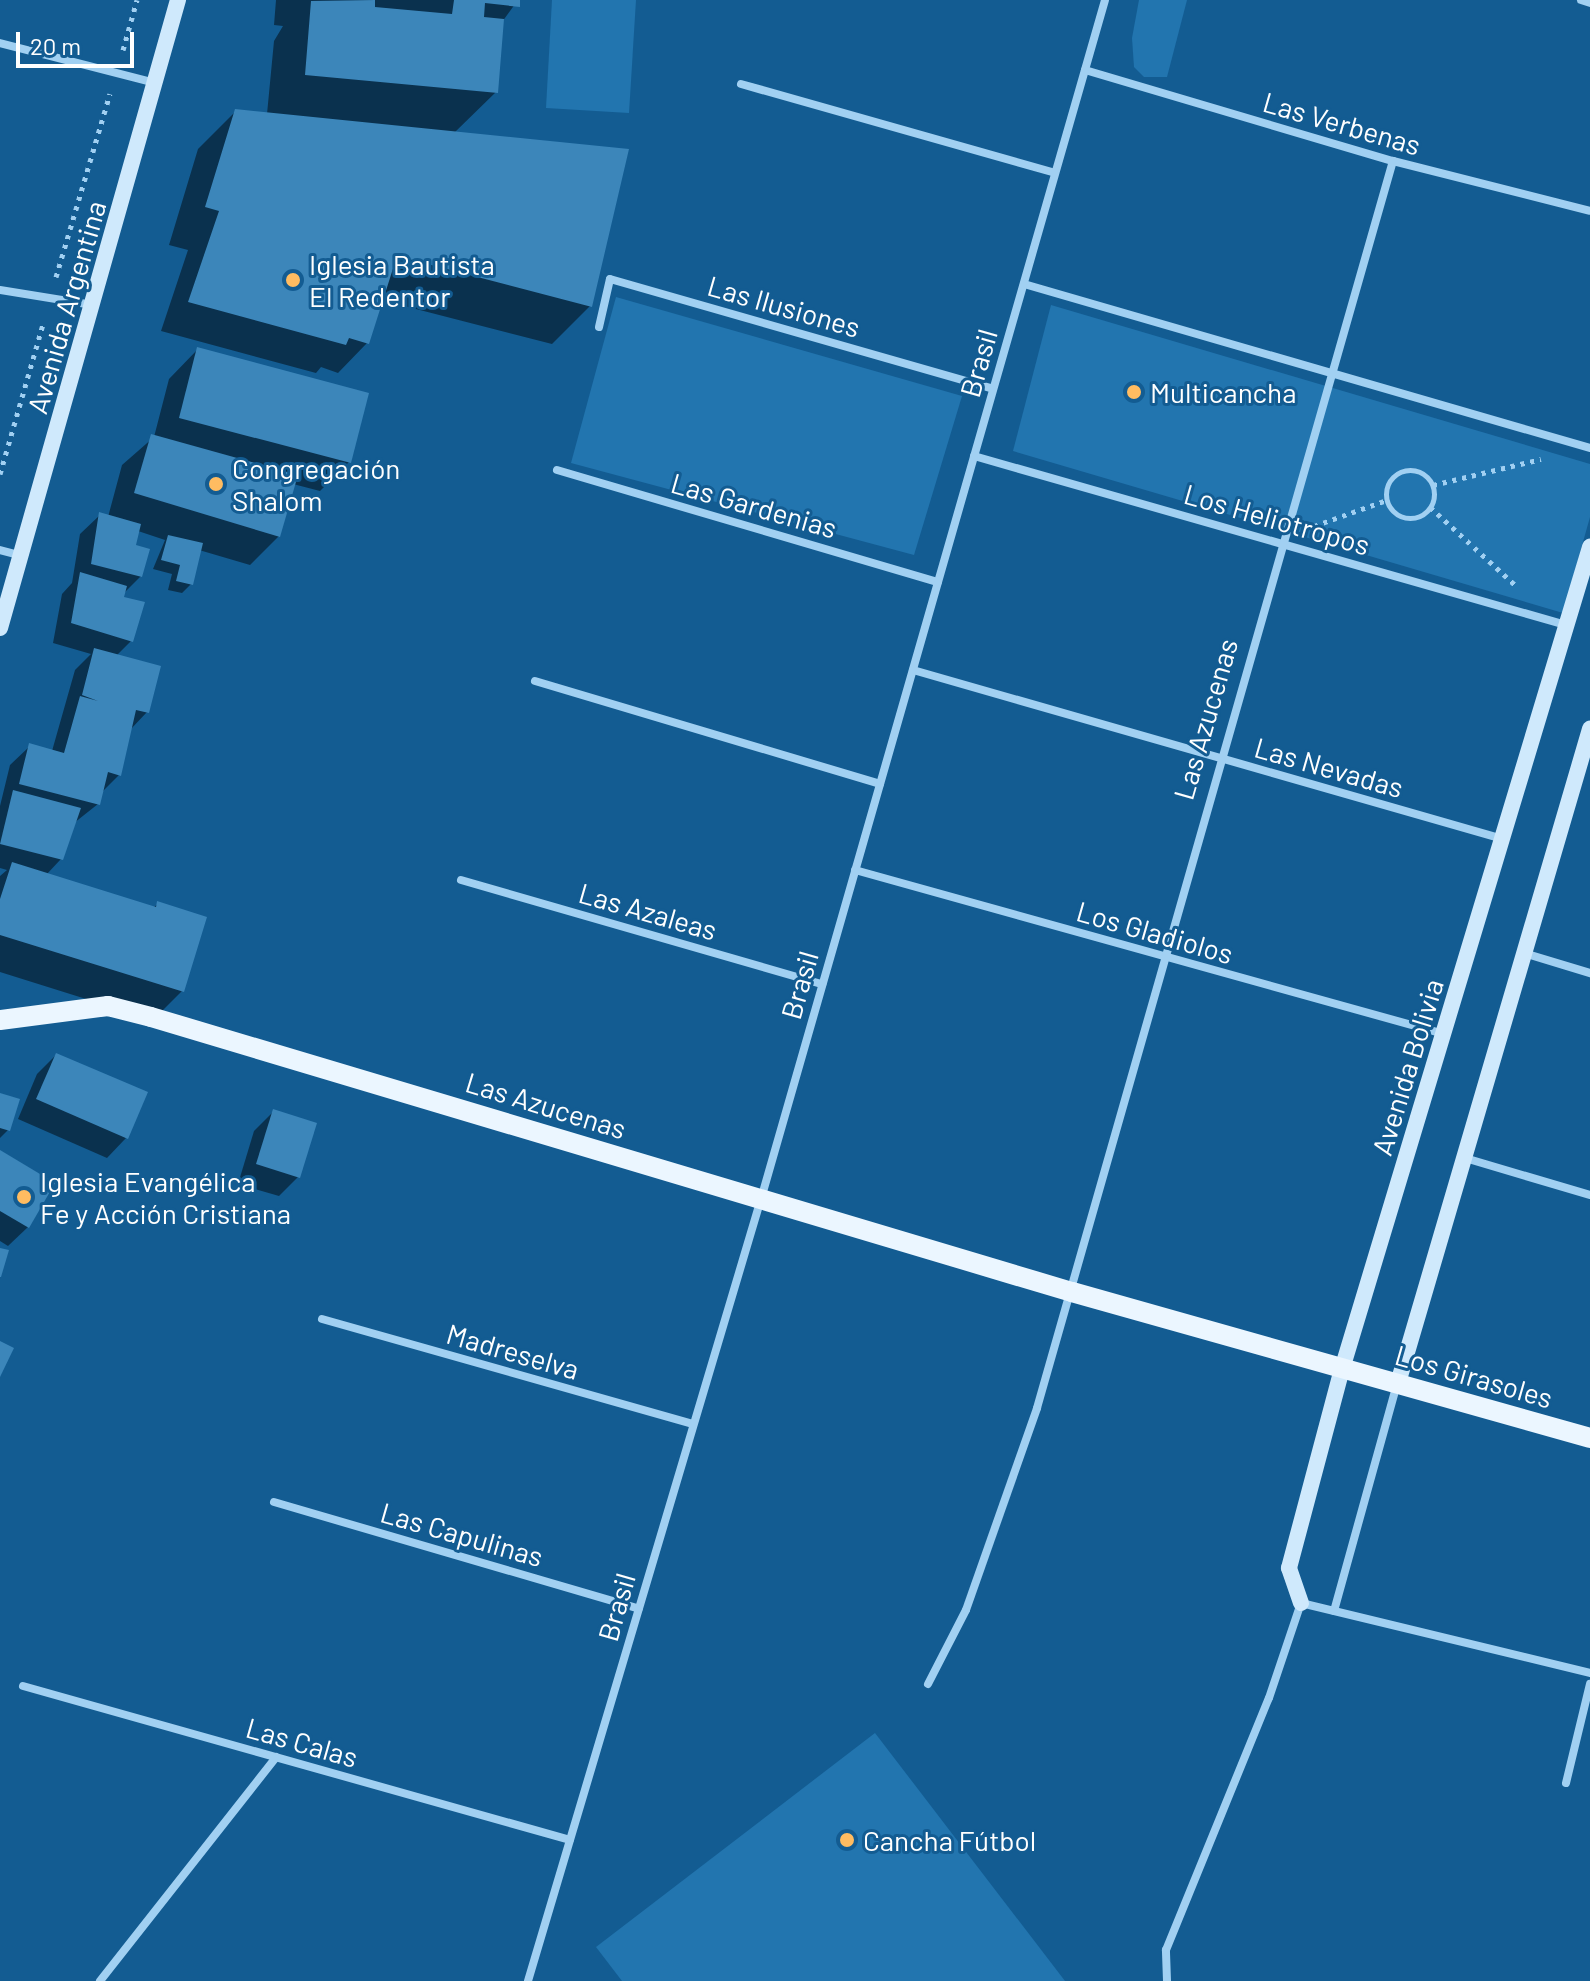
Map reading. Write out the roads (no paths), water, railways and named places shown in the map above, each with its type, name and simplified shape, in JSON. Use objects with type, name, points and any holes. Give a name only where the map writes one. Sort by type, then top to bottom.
[{"type":"main road","name":"Las Azucenas","points":[[0,1020],[108,1006],[1342,1369]]},
{"type":"main road","name":"Los Girasoles","points":[[1342,1369],[1590,1438]]},
{"type":"street","name":"Avenida Argentina","points":[[0,628],[178,0]]},
{"type":"street","name":"Brasil","points":[[528,1981],[761,1199],[1105,0]]},
{"type":"street","points":[[1581,0],[1590,3]]},
{"type":"street","points":[[0,43],[156,83]]},
{"type":"street","name":"Las Verbenas","points":[[1085,70],[1393,161],[1590,211]]},
{"type":"street","points":[[741,84],[1055,173]]},
{"type":"street","name":"Las Azucenas","points":[[928,1684],[966,1610],[1000,1517],[1072,1292],[1393,161]]},
{"type":"street","name":"Las Ilusiones","points":[[599,327],[610,279],[993,389]]},
{"type":"street","points":[[1024,284],[1589,448]]},
{"type":"street","points":[[0,290],[93,305]]},
{"type":"street","name":"Los Heliotropos","points":[[974,456],[1285,540],[1561,622]]},
{"type":"street","name":"Las Gardenias","points":[[557,470],[938,582]]},
{"type":"street","name":"Avenida Bolivia","points":[[1301,1603],[1289,1568],[1342,1369],[1503,839],[1561,622],[1590,547]]},
{"type":"street","points":[[0,550],[22,556]]},
{"type":"street","name":"Las Nevadas","points":[[913,670],[1503,839]]},
{"type":"street","points":[[535,681],[880,784]]},
{"type":"street","points":[[1334,1611],[1524,953],[1586,754],[1590,729]]},
{"type":"street","name":"Los Gladiolos","points":[[855,870],[1444,1034]]},
{"type":"street","name":"Las Azaleas","points":[[461,880],[822,984]]},
{"type":"street","points":[[1524,953],[1590,973]]},
{"type":"street","points":[[1465,1158],[1590,1195]]},
{"type":"street","name":"Madreselva","points":[[322,1319],[692,1424]]},
{"type":"street","name":"Las Capulinas","points":[[274,1502],[639,1609]]},
{"type":"street","points":[[1167,1981],[1166,1950],[1269,1698],[1301,1603],[1590,1673]]},
{"type":"street","points":[[1566,1783],[1590,1684]]},
{"type":"street","name":"Las Calas","points":[[23,1686],[570,1840]]},
{"type":"street","points":[[100,1981],[276,1757]]},
{"type":"place","name":"Iglesia Bautista El Redentor","points":[[293,280]]},
{"type":"place","name":"Multicancha","points":[[1134,392]]},
{"type":"place","name":"Congregación Shalom","points":[[216,484]]},
{"type":"place","name":"Iglesia Evangélica Fe y Acción Cristiana","points":[[24,1197]]},
{"type":"place","name":"Cancha Fútbol","points":[[847,1840]]}]
